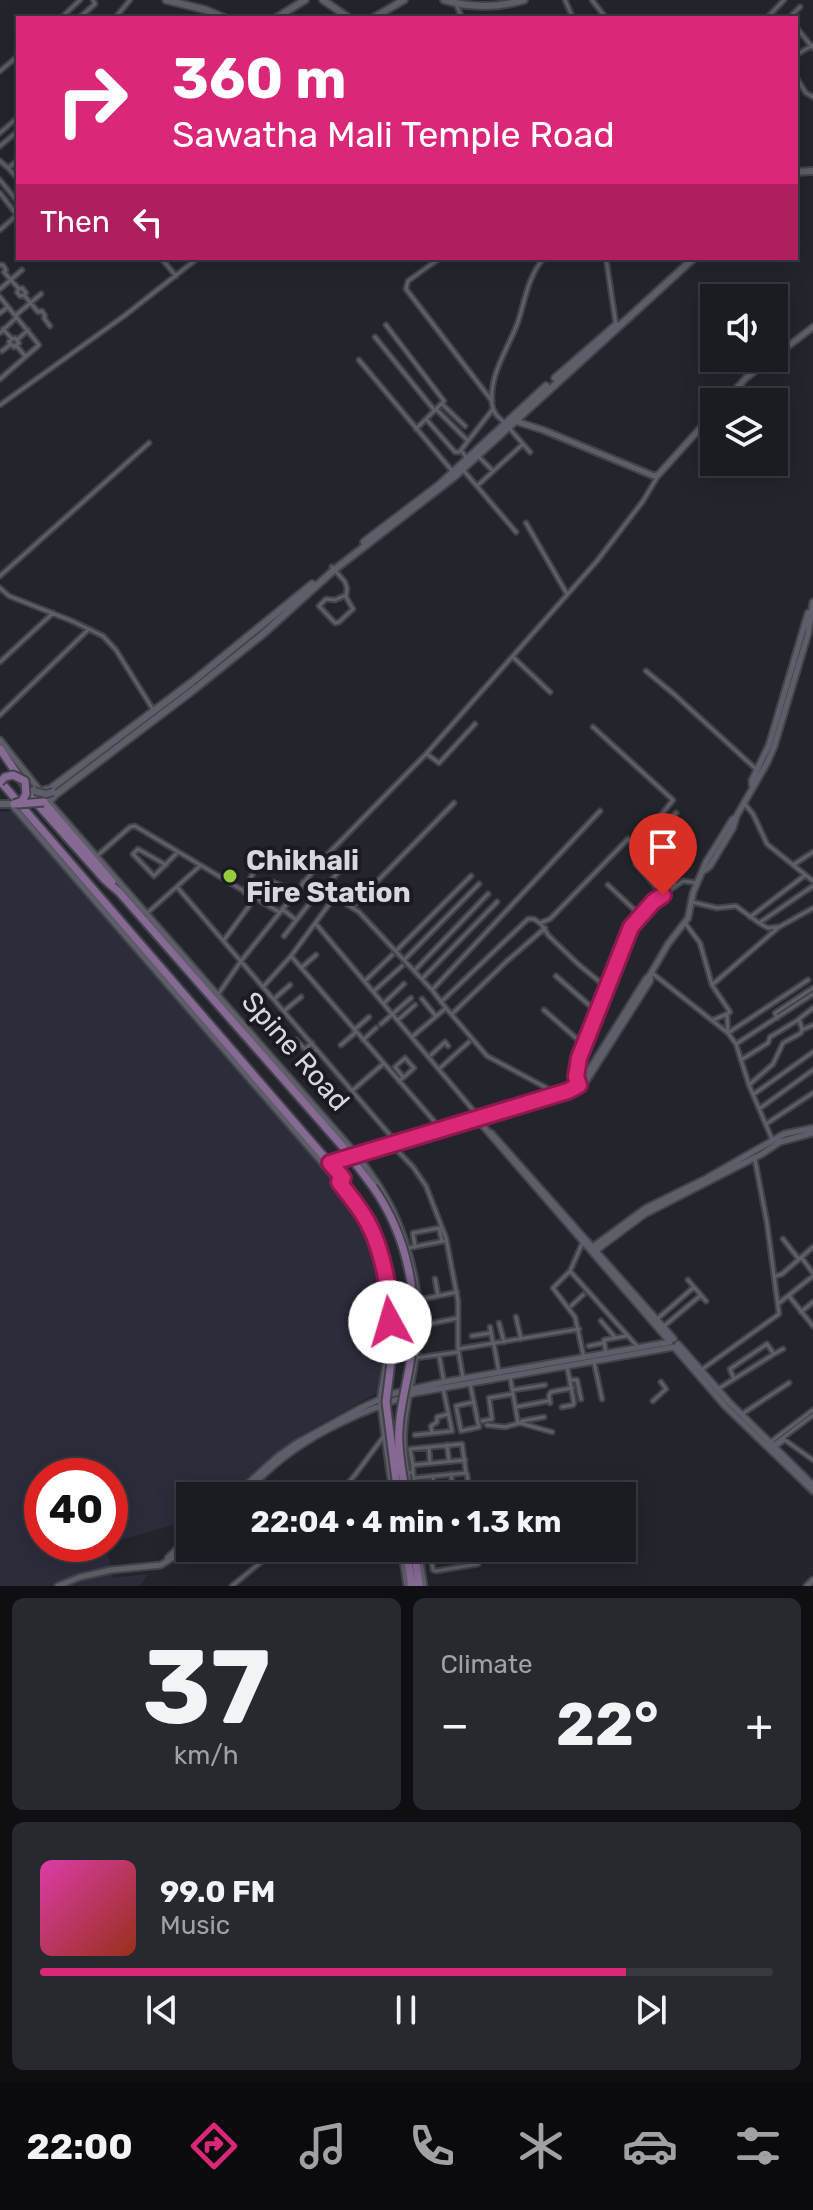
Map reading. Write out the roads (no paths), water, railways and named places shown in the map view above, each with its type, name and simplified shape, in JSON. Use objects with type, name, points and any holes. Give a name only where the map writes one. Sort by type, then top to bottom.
[{"type":"main road","points":[[166,0],[187,2],[220,16]]},
{"type":"main road","points":[[279,16],[305,0]]},
{"type":"main road","points":[[323,0],[346,16]]},
{"type":"main road","points":[[376,16],[404,0]]},
{"type":"main road","points":[[444,0],[489,6],[524,0]]},
{"type":"main road","points":[[333,568],[416,508],[478,456],[511,422],[690,260]]},
{"type":"main road","points":[[0,804],[46,802],[196,688],[333,568],[511,422],[690,260]]},
{"type":"main road","points":[[46,802],[53,792],[261,631]]},
{"type":"main road","points":[[37,791],[50,789],[261,631]]},
{"type":"main road","name":"Spine Road","points":[[0,749],[39,806],[215,997],[355,1157]]},
{"type":"main road","points":[[0,756],[16,775],[37,791],[119,892]]},
{"type":"main road","points":[[0,782],[5,777],[16,775]]},
{"type":"main road","points":[[15,804],[26,794],[25,781]]},
{"type":"main road","name":"Spine Road","points":[[0,782],[330,1167]]},
{"type":"main road","points":[[37,791],[46,794],[53,792]]},
{"type":"main road","points":[[355,1157],[389,1211],[400,1237],[413,1299],[411,1355],[399,1429],[399,1450],[405,1482]]},
{"type":"main road","points":[[330,1167],[372,1220],[384,1252],[394,1301],[393,1346],[386,1402],[395,1482]]},
{"type":"main road","points":[[408,1562],[415,1584]]},
{"type":"main road","points":[[415,1584],[421,1562]]},
{"type":"street","points":[[63,16],[80,0]]},
{"type":"street","points":[[81,16],[95,4],[93,0]]},
{"type":"street","points":[[117,16],[130,0]]},
{"type":"street","points":[[592,0],[604,16]]},
{"type":"street","points":[[769,16],[784,0]]},
{"type":"street","points":[[456,4],[461,16]]},
{"type":"street","points":[[791,16],[800,7]]},
{"type":"street","points":[[798,29],[813,47]]},
{"type":"street","points":[[0,71],[16,58]]},
{"type":"street","points":[[798,80],[806,93],[813,97]]},
{"type":"street","points":[[0,133],[16,119]]},
{"type":"street","points":[[0,146],[16,133]]},
{"type":"street","points":[[0,161],[16,177]]},
{"type":"street","points":[[8,168],[16,162]]},
{"type":"street","points":[[0,180],[16,200]]},
{"type":"street","points":[[0,193],[16,213]]},
{"type":"street","points":[[0,230],[16,217]]},
{"type":"street","points":[[163,260],[176,276]]},
{"type":"street","points":[[0,405],[196,260]]},
{"type":"street","points":[[437,260],[408,281],[406,289],[492,401]]},
{"type":"street","points":[[541,260],[533,271],[516,326],[497,370],[492,390],[496,415],[557,436],[650,476],[658,475]]},
{"type":"street","points":[[606,260],[616,325]]},
{"type":"street","points":[[0,265],[6,269],[2,272],[19,289],[22,287],[24,295],[38,312],[42,311],[50,326]]},
{"type":"street","points":[[0,289],[22,270]]},
{"type":"street","points":[[2,330],[41,294]]},
{"type":"street","points":[[0,297],[39,345],[1,377]]},
{"type":"street","points":[[0,313],[8,307]]},
{"type":"street","points":[[0,324],[26,357]]},
{"type":"street","points":[[386,325],[443,400],[442,404],[465,426]]},
{"type":"street","points":[[788,346],[813,327]]},
{"type":"street","points":[[2,351],[28,330]]},
{"type":"street","points":[[375,337],[426,400],[468,441]]},
{"type":"street","points":[[359,360],[453,472]]},
{"type":"street","points":[[737,388],[754,372]]},
{"type":"street","points":[[426,400],[432,396]]},
{"type":"street","points":[[416,429],[442,404]]},
{"type":"street","points":[[426,419],[455,452],[461,451],[493,409]]},
{"type":"street","points":[[511,422],[530,452]]},
{"type":"street","points":[[215,997],[303,882],[426,754],[513,657],[597,561],[643,501],[658,475],[700,428]]},
{"type":"street","points":[[0,576],[149,443]]},
{"type":"street","points":[[477,486],[523,444]]},
{"type":"street","points":[[461,451],[468,458]]},
{"type":"street","points":[[478,456],[493,471]]},
{"type":"street","points":[[462,469],[516,532]]},
{"type":"street","points":[[526,523],[567,594]]},
{"type":"street","points":[[333,568],[345,582],[352,610],[335,623],[319,605],[326,599],[335,600],[346,595]]},
{"type":"street","points":[[0,588],[9,596],[103,636],[116,650],[154,711]]},
{"type":"street","points":[[752,786],[769,745],[813,601]]},
{"type":"street","points":[[395,1145],[441,1129],[568,1096],[580,1086],[650,981],[668,944],[685,923],[706,862],[762,772],[774,747],[808,634],[813,601]]},
{"type":"street","points":[[0,662],[53,613]]},
{"type":"street","points":[[0,715],[89,629]]},
{"type":"street","points":[[513,657],[550,692]]},
{"type":"street","points":[[646,671],[757,770]]},
{"type":"street","points":[[426,754],[439,763],[475,724]]},
{"type":"street","points":[[540,923],[547,920],[628,839],[636,847],[673,801],[593,727]]},
{"type":"street","points":[[0,740],[37,791]]},
{"type":"street","name":"Spine Road","points":[[46,802],[215,997]]},
{"type":"street","points":[[352,907],[454,803]]},
{"type":"street","points":[[744,803],[753,814],[765,842],[813,884],[759,923]]},
{"type":"street","name":"Spine Road","points":[[15,804],[153,967],[330,1167]]},
{"type":"street","points":[[432,990],[600,811]]},
{"type":"street","points":[[660,844],[654,831],[676,813]]},
{"type":"street","points":[[96,857],[135,826],[296,920]]},
{"type":"street","points":[[649,853],[677,830]]},
{"type":"street","points":[[640,842],[676,886]]},
{"type":"street","points":[[657,863],[681,845]]},
{"type":"street","points":[[166,865],[138,849],[133,854],[154,876],[166,865],[178,853]]},
{"type":"street","points":[[792,866],[813,852]]},
{"type":"street","points":[[667,874],[684,860]]},
{"type":"street","points":[[324,888],[346,864]]},
{"type":"street","points":[[636,864],[663,895]]},
{"type":"street","points":[[146,914],[201,866]]},
{"type":"street","points":[[244,892],[256,867]]},
{"type":"street","points":[[750,917],[805,875]]},
{"type":"street","points":[[365,981],[471,876]]},
{"type":"street","points":[[224,940],[270,881],[282,886]]},
{"type":"street","points":[[580,1086],[576,1077],[577,1066],[631,927],[653,902],[683,881],[698,883]]},
{"type":"street","points":[[303,882],[330,891],[352,907],[432,990],[487,1056],[559,1094]]},
{"type":"street","points":[[404,960],[479,884]]},
{"type":"street","points":[[608,885],[640,915]]},
{"type":"street","points":[[177,887],[353,1090],[426,1186],[437,1210],[457,1292],[458,1350],[463,1379]]},
{"type":"street","points":[[414,971],[488,894]]},
{"type":"street","points":[[284,936],[316,895]]},
{"type":"street","points":[[263,987],[316,924],[334,896]]},
{"type":"street","points":[[422,979],[497,902]]},
{"type":"street","points":[[692,902],[717,908],[736,906],[768,928],[778,928]]},
{"type":"street","points":[[712,985],[778,928],[813,908]]},
{"type":"street","points":[[441,1002],[525,920],[534,919],[578,964],[606,987]]},
{"type":"street","points":[[685,923],[700,943],[712,985],[730,1012],[727,1014],[728,1033]]},
{"type":"street","points":[[316,924],[440,1068],[479,1120],[583,1243],[813,1491]]},
{"type":"street","points":[[452,1014],[545,928]]},
{"type":"street","points":[[301,968],[316,955]]},
{"type":"street","points":[[291,956],[441,1129]]},
{"type":"street","points":[[374,991],[402,966]]},
{"type":"street","points":[[651,974],[728,1033],[736,1044],[749,1085],[774,1143]]},
{"type":"street","points":[[556,976],[597,1012]]},
{"type":"street","points":[[728,1033],[808,980]]},
{"type":"street","points":[[384,1003],[404,984]]},
{"type":"street","points":[[274,999],[290,985]]},
{"type":"street","points":[[777,1018],[775,1013],[813,988]]},
{"type":"street","points":[[736,1044],[813,994]]},
{"type":"street","points":[[284,1011],[301,997]]},
{"type":"street","points":[[381,1024],[411,998]]},
{"type":"street","points":[[422,999],[436,1016]]},
{"type":"street","points":[[398,1020],[415,1005]]},
{"type":"street","points":[[413,1036],[446,1008]]},
{"type":"street","points":[[741,1060],[813,1008]]},
{"type":"street","points":[[544,1010],[584,1045]]},
{"type":"street","points":[[713,1020],[727,1014]]},
{"type":"street","points":[[341,1045],[369,1017]]},
{"type":"street","points":[[799,1019],[802,1030]]},
{"type":"street","points":[[749,1085],[773,1064],[783,1043],[813,1025]]},
{"type":"street","points":[[363,1040],[376,1028]]},
{"type":"street","points":[[296,1040],[305,1049],[312,1043]]},
{"type":"street","points":[[428,1055],[445,1042],[448,1046]]},
{"type":"street","points":[[440,1068],[469,1042]]},
{"type":"street","points":[[428,1055],[435,1047]]},
{"type":"street","points":[[303,1060],[317,1049]]},
{"type":"street","points":[[753,1094],[813,1052]]},
{"type":"street","points":[[399,1081],[414,1068],[405,1058],[395,1067],[403,1077]]},
{"type":"street","points":[[353,1090],[383,1064]]},
{"type":"street","points":[[759,1109],[813,1070]]},
{"type":"street","points":[[330,1167],[580,1086]]},
{"type":"street","points":[[766,1124],[813,1093]]},
{"type":"street","points":[[479,1120],[674,1343],[725,1406],[813,1485]]},
{"type":"street","points":[[592,1250],[646,1208],[774,1143],[813,1130]]},
{"type":"street","points":[[701,1370],[778,1316],[755,1155]]},
{"type":"street","name":"Spine Road","points":[[355,1157],[394,1209],[412,1247],[419,1326],[404,1430],[409,1482]]},
{"type":"street","points":[[341,1180],[368,1222],[389,1297],[389,1334],[381,1402],[393,1482]]},
{"type":"street","points":[[439,1228],[444,1241],[412,1247],[413,1233],[439,1228]]},
{"type":"street","points":[[777,1304],[813,1274],[783,1239]]},
{"type":"street","points":[[583,1243],[570,1271],[553,1288],[570,1307],[602,1399]]},
{"type":"street","points":[[774,1277],[782,1274],[813,1247]]},
{"type":"street","points":[[570,1271],[639,1348]]},
{"type":"street","points":[[435,1279],[438,1296]]},
{"type":"street","points":[[688,1280],[706,1301]]},
{"type":"street","points":[[656,1320],[694,1287]]},
{"type":"street","points":[[418,1300],[457,1292]]},
{"type":"street","points":[[570,1307],[583,1295]]},
{"type":"street","points":[[663,1327],[701,1295]]},
{"type":"street","points":[[789,1296],[813,1326]]},
{"type":"street","points":[[801,1312],[813,1302]]},
{"type":"street","points":[[516,1317],[521,1339]]},
{"type":"street","points":[[419,1326],[458,1318]]},
{"type":"street","points":[[601,1321],[615,1338]]},
{"type":"street","points":[[499,1323],[504,1342]]},
{"type":"street","points":[[416,1358],[579,1329]]},
{"type":"street","points":[[472,1336],[490,1330],[499,1373]]},
{"type":"street","points":[[589,1346],[626,1336]]},
{"type":"street","points":[[603,1343],[606,1354]]},
{"type":"street","points":[[250,1482],[288,1449],[361,1408],[463,1379],[567,1366],[606,1354],[674,1343]]},
{"type":"street","points":[[444,1385],[470,1383],[674,1343]]},
{"type":"street","points":[[734,1379],[730,1369],[767,1344],[774,1354]]},
{"type":"street","points":[[718,1389],[783,1349]]},
{"type":"street","points":[[415,1435],[452,1431],[439,1355]]},
{"type":"street","points":[[562,1407],[574,1404],[567,1366]]},
{"type":"street","points":[[509,1374],[518,1423]]},
{"type":"street","points":[[570,1380],[577,1380],[581,1399]]},
{"type":"street","points":[[653,1401],[666,1389],[661,1382]]},
{"type":"street","points":[[470,1383],[474,1402],[479,1427],[461,1431],[456,1406],[474,1402]]},
{"type":"street","points":[[742,1414],[789,1383]]},
{"type":"street","points":[[482,1421],[492,1419],[489,1398],[545,1385]]},
{"type":"street","points":[[515,1407],[549,1402],[551,1392],[572,1388]]},
{"type":"street","points":[[256,1482],[289,1453],[381,1402]]},
{"type":"street","points":[[771,1446],[813,1412]]},
{"type":"street","points":[[432,1433],[431,1426],[437,1422],[437,1417],[448,1414]]},
{"type":"street","points":[[487,1425],[505,1427],[544,1417]]},
{"type":"street","points":[[518,1423],[552,1432]]},
{"type":"street","points":[[349,1482],[384,1435]]},
{"type":"street","points":[[771,1446],[785,1440],[813,1460]]},
{"type":"street","points":[[415,1482],[410,1473],[413,1465],[410,1449],[462,1444],[468,1482]]},
{"type":"street","points":[[447,1445],[449,1461]]},
{"type":"street","points":[[429,1447],[430,1464]]},
{"type":"street","points":[[413,1465],[465,1460]]},
{"type":"street","points":[[414,1478],[466,1473]]},
{"type":"street","points":[[451,1474],[452,1482]]},
{"type":"street","points":[[433,1476],[434,1482]]},
{"type":"street","points":[[58,1586],[111,1570],[156,1566],[176,1550]]},
{"type":"street","points":[[232,1586],[261,1562]]},
{"type":"street","points":[[415,1584],[421,1562]]},
{"type":"street","points":[[432,1562],[434,1571],[477,1565],[479,1562]]},
{"type":"street","points":[[66,1586],[83,1577]]},
{"type":"street","points":[[807,1586],[813,1580]]},
{"type":"place","name":"Chikhali Fire Station","points":[[230,876]]}]
